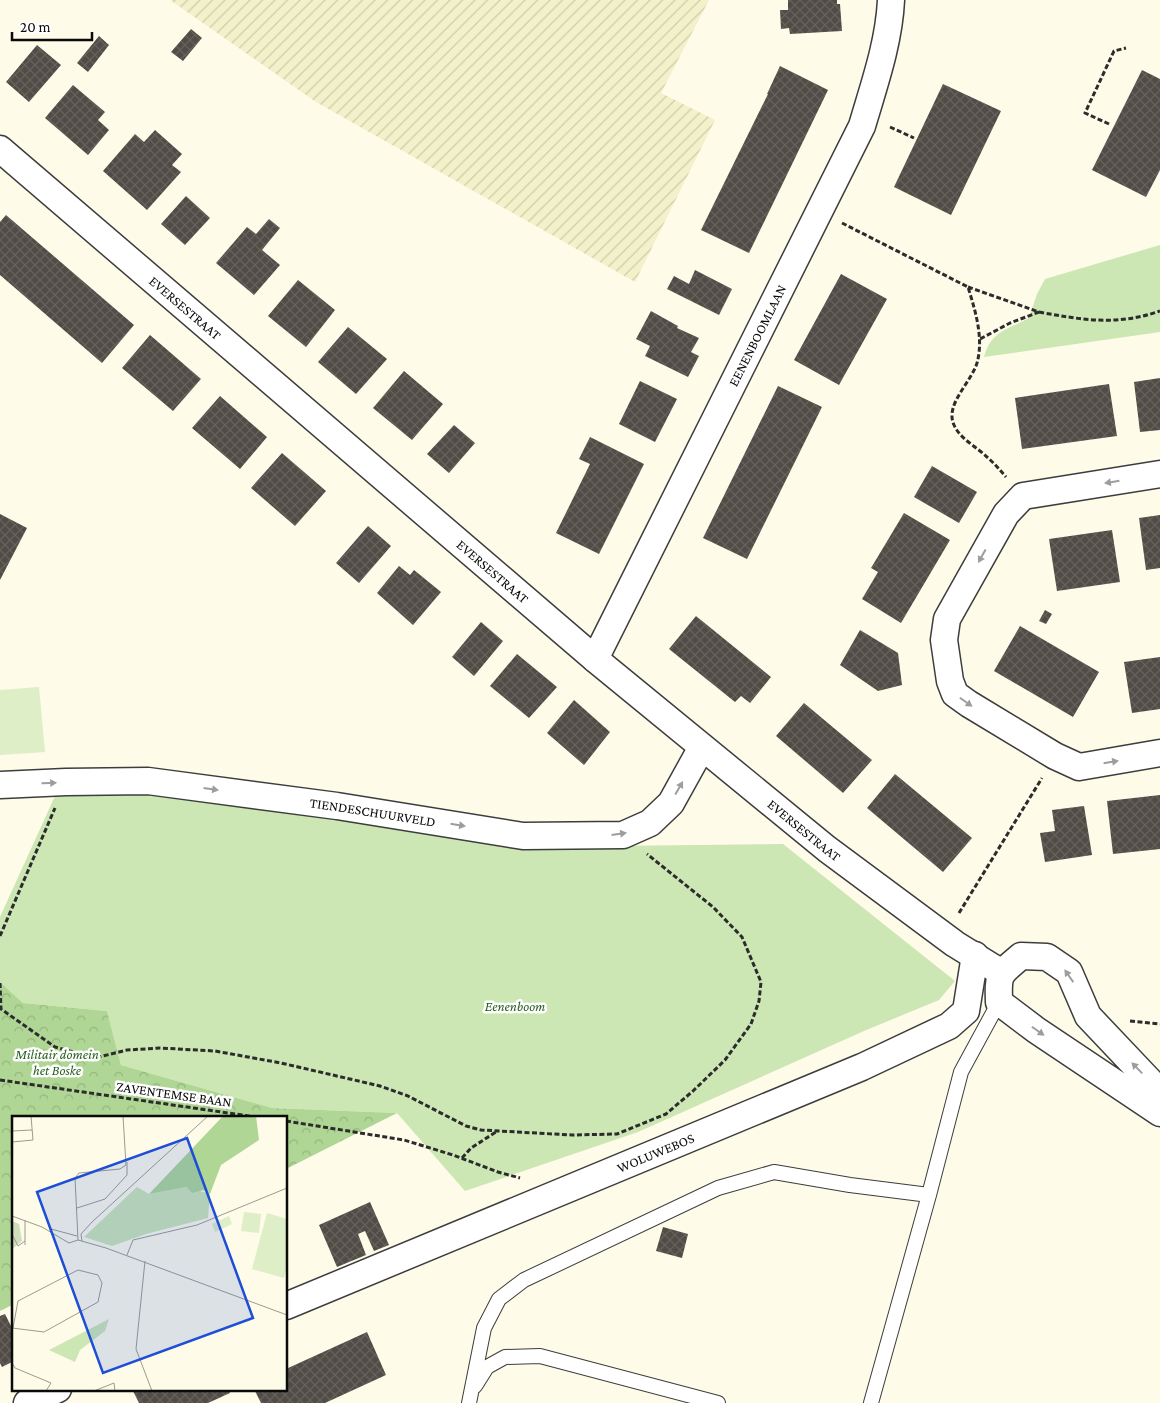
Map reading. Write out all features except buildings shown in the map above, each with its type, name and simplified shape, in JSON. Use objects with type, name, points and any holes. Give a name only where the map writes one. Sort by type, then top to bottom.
[{"type":"street","name":"EENENBOOMLAAN","points":[[595,659],[862,126],[884,47],[890,19],[891,0]]},
{"type":"street","name":"EVERSESTRAAT","points":[[0,149],[595,659],[702,747],[827,849],[944,936],[1002,973]]},
{"type":"street","points":[[1160,474],[1023,496],[1006,514],[947,618],[944,640],[950,681],[955,694],[1055,756],[1079,767],[1160,753]]},
{"type":"street","name":"TIENDESCHUURVELD","points":[[0,785],[148,781],[337,806],[523,836],[623,835],[650,823],[671,803],[702,747]]},
{"type":"street","name":"WOLUWEBOS","points":[[288,1305],[862,1066],[949,1026],[966,1011],[975,955]]},
{"type":"street","points":[[1160,1092],[1088,1016],[1069,972],[1047,958],[1021,956],[1002,973],[998,979],[998,1002],[1036,1030],[1160,1113]]},
{"type":"street","points":[[26,1403],[56,1390]]},
{"type":"lane","points":[[871,1403],[929,1195],[960,1072],[998,1002]]},
{"type":"lane","points":[[469,1403],[484,1328],[499,1299],[524,1280],[718,1188],[774,1172],[850,1185],[929,1195]]},
{"type":"lane","points":[[469,1403],[475,1387],[487,1367],[504,1357],[540,1356],[718,1403]]},
{"type":"path","points":[[1109,124],[1085,113],[1114,51],[1126,48]]},
{"type":"path","points":[[819,212],[968,287],[1039,312],[1104,321],[1132,319],[1160,311]]},
{"type":"path","points":[[968,287],[976,311],[980,339],[979,358],[974,374],[955,402],[951,413],[954,426],[962,436],[987,457],[1023,496]]},
{"type":"path","points":[[980,339],[1010,323],[1039,312]]},
{"type":"path","points":[[944,936],[1055,756]]},
{"type":"path","points":[[0,936],[66,782]]},
{"type":"path","points":[[0,983],[0,1009],[55,1047],[95,1058],[127,1050],[183,1048],[215,1051],[281,1063],[380,1086],[408,1096],[466,1126],[481,1130],[572,1135],[617,1134],[666,1114],[725,1060],[752,1024],[759,1001],[761,982],[742,937],[713,907],[623,835]]},
{"type":"path","points":[[1124,1019],[1160,1024]]},
{"type":"path","name":"ZAVENTEMSE BAAN","points":[[0,1080],[249,1116]]},
{"type":"path","points":[[288,1121],[395,1138],[462,1158],[488,1169]]},
{"type":"path","points":[[462,1158],[471,1148],[496,1132]]},
{"type":"green space","points":[[170,0],[709,0],[661,93],[715,120],[635,282],[316,102]]},
{"type":"green space","points":[[1160,245],[1160,332],[984,357],[987,348],[996,336],[1029,318],[1037,294],[1045,279]]},
{"type":"green space","points":[[39,687],[45,752],[0,755],[0,690]]},
{"type":"green space","name":"Eenenboom","points":[[146,792],[522,847],[783,844],[955,981],[939,1000],[864,1031],[638,1132],[465,1191],[397,1113],[272,1108],[121,1065],[107,1011],[23,1003],[0,982],[0,917],[55,796]]},
{"type":"green space","name":"Militair domein het Boske","points":[[0,982],[23,1003],[107,1011],[121,1065],[272,1108],[397,1113],[288,1168],[288,1116],[12,1116],[12,1305],[0,1311]]}]
